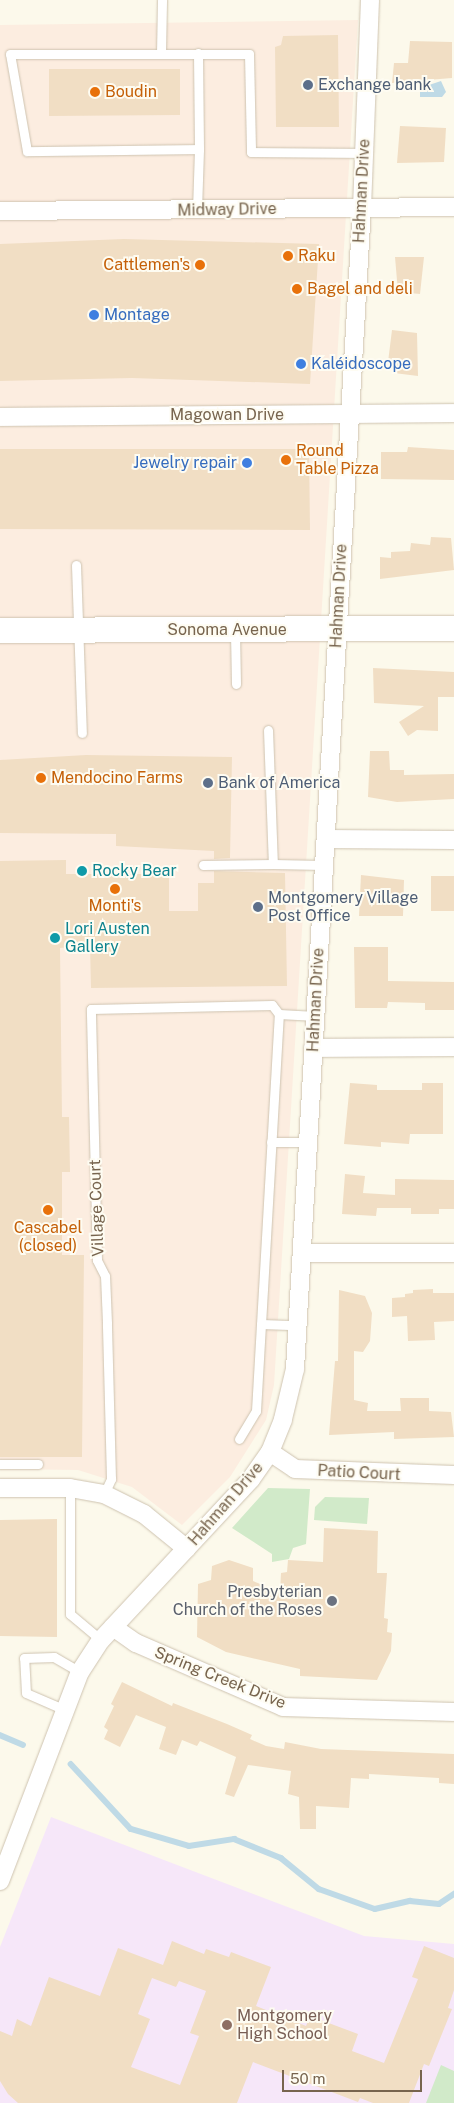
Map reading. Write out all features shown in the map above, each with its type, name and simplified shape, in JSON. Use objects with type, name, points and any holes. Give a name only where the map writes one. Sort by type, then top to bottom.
[{"type":"street","name":"Hahman Drive","points":[[0,1881],[4,1858],[63,1709],[80,1672],[101,1640],[251,1480],[270,1452],[283,1418],[295,1369],[296,1325],[309,1142],[323,865],[326,839],[348,414],[362,208],[370,0]]},
{"type":"street","name":"Midway Drive","points":[[0,211],[454,208]]},
{"type":"street","name":"Magowan Drive","points":[[0,417],[454,414]]},
{"type":"street","name":"Sonoma Avenue","points":[[0,630],[454,628]]},
{"type":"street","points":[[326,839],[454,840]]},
{"type":"street","points":[[313,1048],[454,1047]]},
{"type":"street","points":[[302,1252],[454,1253]]},
{"type":"street","name":"Patio Court","points":[[270,1452],[295,1469],[454,1475]]},
{"type":"street","points":[[0,1488],[70,1488],[104,1494],[144,1514],[187,1549]]},
{"type":"street","name":"Spring Creek Drive","points":[[113,1627],[136,1643],[284,1706],[454,1712]]},
{"type":"lane","points":[[161,52],[162,0]]},
{"type":"lane","points":[[199,149],[27,151],[10,54],[161,52],[249,54],[252,152],[364,153]]},
{"type":"lane","points":[[197,210],[199,149],[198,53]]},
{"type":"lane","points":[[76,565],[82,733]]},
{"type":"lane","points":[[235,630],[236,684]]},
{"type":"lane","points":[[268,730],[273,864]]},
{"type":"lane","points":[[203,864],[323,865]]},
{"type":"lane","name":"Village Court","points":[[104,1494],[111,1479],[108,1323],[105,1276],[96,1260],[91,1009],[272,1006],[279,1014]]},
{"type":"lane","points":[[239,1439],[256,1411],[279,1014],[316,1016]]},
{"type":"lane","points":[[271,1142],[309,1142]]},
{"type":"lane","points":[[261,1324],[296,1325]]},
{"type":"lane","points":[[0,1464],[38,1464]]},
{"type":"lane","points":[[70,1488],[70,1614],[101,1640]]},
{"type":"lane","points":[[63,1709],[26,1693],[24,1658],[54,1657],[80,1672]]},
{"type":"shaded area","points":[[358,20],[274,1385],[266,1420],[230,1477],[182,1525],[132,1487],[78,1470],[0,1469],[0,25]]},
{"type":"shaded area","name":"Montgomery High School","points":[[51,1817],[364,1936],[454,1944],[454,2103],[0,2103],[0,1947]]},
{"type":"green space","points":[[268,1488],[310,1489],[306,1544],[293,1548],[289,1559],[272,1562],[272,1554],[232,1528]]},
{"type":"green space","points":[[325,1497],[369,1498],[367,1524],[314,1520],[315,1507]]},
{"type":"green space","points":[[441,2065],[454,2071],[454,2103],[426,2103]]},
{"type":"water","points":[[441,81],[446,92],[442,97],[420,97],[420,88]]},
{"type":"building","points":[[338,35],[339,127],[276,127],[275,47],[281,45],[283,36]]},
{"type":"building","points":[[410,41],[452,42],[452,78],[392,83],[394,63],[408,63]]},
{"type":"building","points":[[49,69],[180,69],[180,115],[49,116]]},
{"type":"building","points":[[400,126],[446,128],[444,162],[397,163]]},
{"type":"building","points":[[124,239],[319,244],[310,384],[132,378],[0,381],[0,244]]},
{"type":"building","points":[[395,257],[424,257],[420,294],[398,292]]},
{"type":"building","points":[[392,330],[417,333],[418,376],[394,373],[394,362],[388,362]]},
{"type":"building","points":[[408,447],[454,450],[454,480],[381,479],[381,452],[407,452]]},
{"type":"building","points":[[0,449],[309,449],[310,530],[0,529]]},
{"type":"building","points":[[431,537],[451,538],[454,570],[380,579],[380,557],[391,558],[391,552],[410,551],[411,543],[430,545]]},
{"type":"building","points":[[373,668],[454,672],[454,697],[438,697],[438,731],[417,730],[408,736],[399,722],[424,706],[374,703]]},
{"type":"building","points":[[370,751],[389,751],[390,770],[404,770],[404,775],[454,774],[454,799],[397,802],[368,797]]},
{"type":"building","points":[[86,755],[232,757],[230,858],[214,859],[214,851],[116,846],[116,834],[0,833],[0,760]]},
{"type":"building","points":[[66,860],[66,874],[169,874],[169,911],[198,911],[198,883],[214,883],[214,871],[285,873],[287,986],[91,988],[90,945],[60,948],[62,1117],[69,1117],[70,1172],[62,1172],[62,1255],[84,1255],[82,1457],[0,1457],[0,861]]},
{"type":"building","points":[[361,875],[404,880],[403,916],[359,916]]},
{"type":"building","points":[[431,876],[454,876],[454,911],[431,911]]},
{"type":"building","points":[[354,947],[388,947],[388,981],[454,982],[454,1010],[425,1010],[425,1003],[388,1002],[387,1008],[355,1008]]},
{"type":"building","points":[[350,1083],[377,1085],[377,1090],[422,1090],[422,1083],[443,1083],[443,1134],[410,1134],[409,1144],[381,1142],[381,1147],[344,1144]]},
{"type":"building","points":[[345,1174],[365,1176],[363,1193],[395,1195],[395,1179],[454,1180],[454,1209],[439,1209],[439,1214],[411,1214],[411,1208],[377,1208],[376,1216],[342,1214]]},
{"type":"building","points":[[433,1289],[433,1293],[454,1293],[454,1321],[434,1322],[435,1340],[408,1341],[407,1316],[392,1317],[392,1298],[405,1297],[405,1294],[413,1293],[413,1290]]},
{"type":"building","points":[[339,1290],[365,1296],[372,1313],[370,1341],[363,1352],[354,1351],[354,1400],[368,1403],[367,1411],[401,1411],[400,1398],[429,1398],[429,1411],[451,1412],[454,1437],[394,1439],[394,1432],[329,1435],[335,1361],[338,1361]]},
{"type":"building","points":[[57,1519],[57,1637],[0,1636],[0,1520]]},
{"type":"building","name":"Presbyterian Church of the Roses","points":[[324,1528],[378,1531],[377,1573],[387,1573],[384,1618],[388,1619],[387,1632],[392,1633],[391,1651],[377,1680],[300,1676],[300,1669],[226,1652],[197,1637],[198,1584],[211,1580],[212,1566],[229,1560],[253,1568],[253,1581],[280,1592],[281,1573],[287,1572],[288,1560],[323,1562]]},
{"type":"building","points":[[122,1682],[172,1706],[173,1703],[252,1735],[250,1739],[266,1746],[284,1749],[285,1742],[321,1749],[454,1754],[454,1784],[439,1783],[439,1778],[369,1774],[369,1779],[351,1778],[349,1808],[316,1806],[316,1829],[300,1829],[299,1797],[288,1794],[291,1771],[248,1765],[234,1797],[225,1794],[236,1757],[200,1741],[197,1746],[182,1740],[176,1755],[159,1749],[166,1727],[136,1715],[120,1747],[104,1739],[108,1730],[104,1727],[114,1706],[111,1704]]},
{"type":"building","points":[[172,1941],[204,1954],[206,1949],[229,1957],[231,1952],[271,1967],[256,2006],[306,2026],[310,2016],[358,2034],[352,2051],[384,2063],[418,1979],[412,1977],[424,1946],[454,1958],[454,1990],[448,2008],[452,2009],[429,2066],[424,2064],[409,2103],[373,2103],[360,2098],[358,2102],[253,2062],[237,2103],[18,2103],[8,2094],[0,2081],[0,2031],[12,2036],[17,2019],[31,2026],[49,1977],[100,1996],[118,1948],[163,1965]],"holes":[[[152,1978],[176,1987],[179,1981],[206,1991],[190,2033],[199,2036],[180,2085],[131,2067],[150,2019],[138,2014]]]},
{"type":"waterway","points":[[0,1735],[23,1745]]},
{"type":"waterway","points":[[71,1764],[131,1829],[189,1846],[234,1839],[281,1858],[319,1889],[375,1909],[410,1901],[439,1904],[454,1894]]},
{"type":"place","name":"Exchange bank","points":[[308,85]]},
{"type":"place","name":"Boudin","points":[[95,92]]},
{"type":"place","name":"Raku","points":[[288,256]]},
{"type":"place","name":"Cattlemen's","points":[[200,265]]},
{"type":"place","name":"Bagel and deli","points":[[297,289]]},
{"type":"place","name":"Montage","points":[[94,315]]},
{"type":"place","name":"Kaléidoscope","points":[[301,364]]},
{"type":"place","name":"Round Table Pizza","points":[[286,460]]},
{"type":"place","name":"Jewelry repair","points":[[247,463]]},
{"type":"place","name":"Mendocino Farms","points":[[41,778]]},
{"type":"place","name":"Bank of America","points":[[208,783]]},
{"type":"place","name":"Rocky Bear","points":[[82,871]]},
{"type":"place","name":"Monti's","points":[[115,889]]},
{"type":"place","name":"Montgomery Village Post Office","points":[[258,907]]},
{"type":"place","name":"Lori Austen Gallery","points":[[55,938]]},
{"type":"place","name":"Cascabel (closed)","points":[[48,1210]]},
{"type":"place","name":"Presbyterian Church of the Roses","points":[[332,1601]]},
{"type":"place","name":"Montgomery High School","points":[[227,2025]]}]
